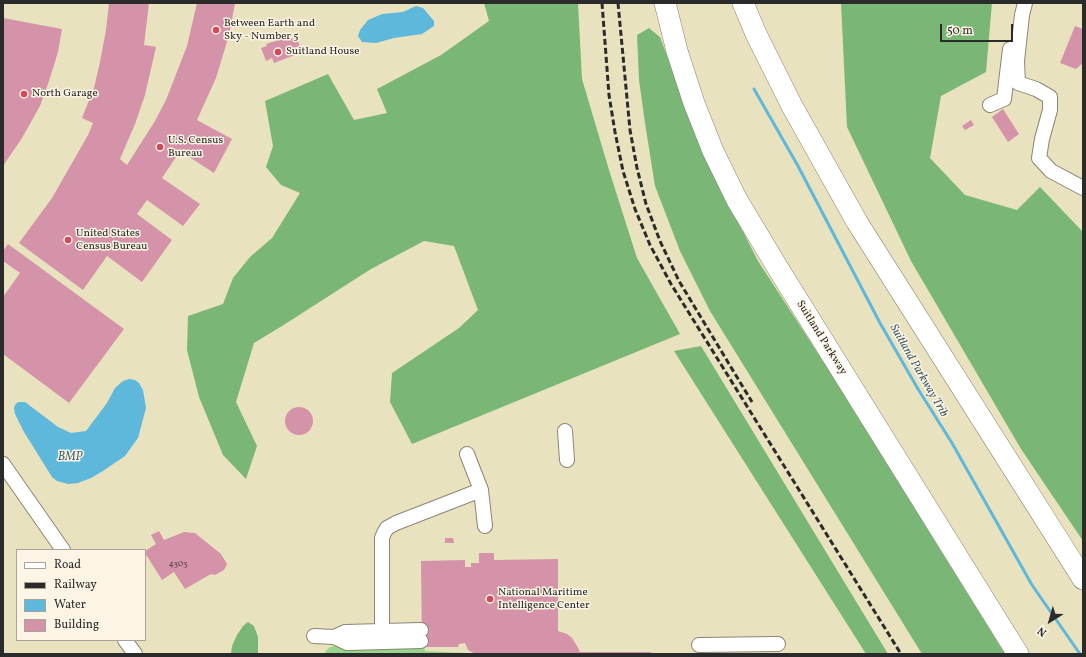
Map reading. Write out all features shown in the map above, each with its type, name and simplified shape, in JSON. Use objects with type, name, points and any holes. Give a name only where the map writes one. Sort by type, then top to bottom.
[{"type":"highway","name":"Suitland Parkway","points":[[665,3],[677,51],[694,103],[713,151],[738,200],[775,265],[1018,654]]},
{"type":"highway","points":[[743,3],[778,80],[823,164],[870,244],[1083,579]]},
{"type":"highway","points":[[752,3],[763,30],[778,80]]},
{"type":"lane","points":[[990,105],[1004,98],[1016,3]]},
{"type":"lane","points":[[1025,3],[1022,15],[1017,61],[1018,83],[1036,89],[1050,97],[1050,110],[1038,158],[1051,171],[1083,188]]},
{"type":"lane","points":[[565,431],[567,460]]},
{"type":"lane","points":[[467,454],[481,490],[485,526]]},
{"type":"lane","points":[[3,464],[62,549]]},
{"type":"lane","points":[[382,632],[382,570],[384,533],[387,528],[396,523],[481,490]]},
{"type":"lane","points":[[314,636],[334,636],[345,632],[382,632],[421,636],[347,642],[334,636]]},
{"type":"lane","points":[[126,641],[135,654]]},
{"type":"lane","points":[[699,645],[778,644]]},
{"type":"green space","points":[[484,3],[578,3],[582,79],[609,170],[637,258],[680,334],[412,444],[390,402],[392,373],[459,328],[478,310],[454,246],[424,241],[371,269],[254,343],[236,402],[257,446],[246,479],[223,455],[199,397],[187,350],[188,316],[223,304],[233,278],[250,257],[272,238],[300,193],[281,185],[266,167],[273,146],[265,101],[328,74],[354,120],[387,113],[377,89],[441,55],[489,21]]},
{"type":"green space","points":[[841,3],[992,3],[986,72],[941,96],[930,158],[965,195],[1017,210],[1040,187],[1083,232],[1083,541],[1021,449],[911,261],[847,127]]},
{"type":"green space","points":[[649,28],[660,37],[705,157],[758,261],[830,372],[1005,654],[922,654],[710,311],[680,251],[655,186],[639,80],[637,35]]},
{"type":"green space","points":[[701,346],[888,654],[866,654],[674,351]]},
{"type":"green space","points":[[248,622],[254,626],[258,637],[258,653],[231,654],[232,646],[237,635],[243,626]]},
{"type":"green space","points":[[423,644],[425,651],[468,654],[325,654],[330,647],[335,646]]},
{"type":"water","points":[[416,6],[423,8],[434,21],[434,26],[422,34],[394,38],[376,43],[362,42],[358,36],[360,30],[368,20],[382,14],[403,12]]},
{"type":"water","name":"BMP","points":[[129,379],[135,380],[139,383],[143,390],[146,408],[138,438],[125,456],[91,478],[78,483],[68,484],[57,481],[52,477],[24,432],[15,414],[15,405],[18,402],[25,402],[58,427],[71,433],[86,431],[107,403],[115,388],[123,381]]},
{"type":"building","name":"U.S. Census Bureau","points":[[109,3],[149,3],[144,45],[156,47],[145,95],[135,124],[120,159],[127,165],[155,121],[166,100],[187,46],[197,3],[235,3],[229,35],[216,78],[197,120],[232,139],[214,173],[180,151],[162,178],[200,204],[183,226],[147,200],[137,214],[172,240],[142,282],[107,256],[83,290],[19,243],[52,198],[88,135],[93,123],[82,118],[94,88],[106,30]]},
{"type":"building","name":"North Garage","points":[[3,18],[62,29],[58,52],[40,106],[22,138],[3,166]]},
{"type":"building","points":[[1075,26],[1083,29],[1083,63],[1076,69],[1060,63]]},
{"type":"building","name":"Suitland House","points":[[287,37],[288,40],[296,37],[300,46],[293,48],[295,55],[274,63],[272,58],[266,61],[261,48],[267,46],[266,44]]},
{"type":"building","points":[[1003,109],[1019,134],[1008,142],[992,117]]},
{"type":"building","points":[[971,120],[974,125],[965,130],[962,126]]},
{"type":"building","points":[[8,244],[124,329],[69,403],[3,354],[3,297],[20,273],[3,261],[3,251]]},
{"type":"building","points":[[299,407],[309,411],[313,421],[309,431],[299,435],[289,431],[285,421],[289,411]]},
{"type":"building","points":[[159,531],[164,540],[184,532],[195,533],[221,554],[227,564],[224,570],[215,575],[211,574],[185,589],[174,572],[162,580],[146,555],[146,550],[156,544],[151,535]]},
{"type":"building","points":[[445,538],[453,538],[454,543],[445,543]]},
{"type":"building","name":"National Maritime Intelligence Center","points":[[479,553],[494,553],[494,560],[558,559],[558,631],[567,634],[572,638],[580,652],[651,652],[651,654],[475,654],[468,650],[465,643],[459,644],[458,647],[422,647],[421,561],[465,560],[465,567],[471,567],[471,563],[479,563]]},
{"type":"waterway","name":"Suitland Parkway Trib","points":[[754,89],[798,166],[880,323],[918,389],[952,443],[1032,585],[1080,654]]},
{"type":"railway","points":[[602,3],[609,95],[615,132],[623,171],[635,209],[650,245],[671,284],[901,654]]},
{"type":"railway","points":[[618,3],[630,130],[646,204],[660,241],[679,281],[752,402]]},
{"type":"place","name":"Between Earth and Sky - Number 5","points":[[216,30]]},
{"type":"place","name":"Suitland House","points":[[278,52]]},
{"type":"place","name":"North Garage","points":[[24,94]]},
{"type":"place","name":"U.S. Census Bureau","points":[[160,147]]},
{"type":"place","name":"United States Census Bureau","points":[[68,240]]},
{"type":"place","name":"National Maritime Intelligence Center","points":[[490,599]]}]
